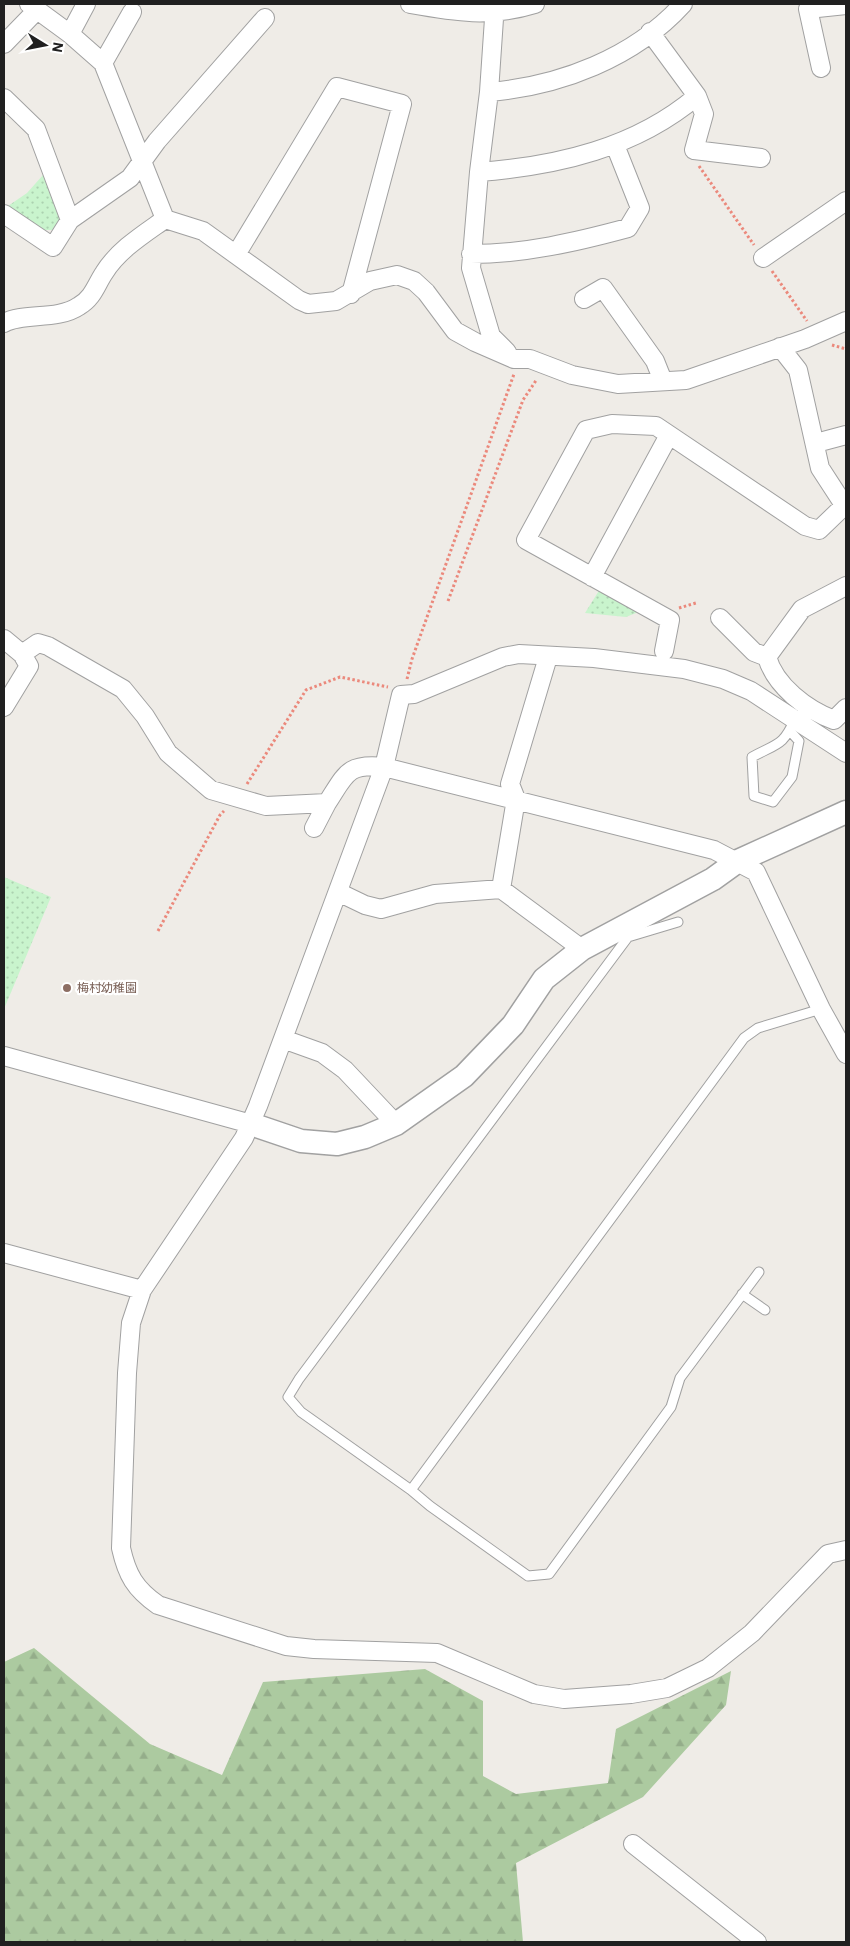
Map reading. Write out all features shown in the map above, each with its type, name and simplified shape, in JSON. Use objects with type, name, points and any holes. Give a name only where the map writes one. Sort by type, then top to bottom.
[{"type":"street","points":[[70,34],[86,4]]},
{"type":"street","points":[[410,4],[457,12],[534,4]]},
{"type":"street","points":[[489,92],[528,87],[573,75],[615,55],[650,32],[683,4]]},
{"type":"street","points":[[821,68],[808,9],[846,5]]},
{"type":"street","points":[[4,44],[33,7],[70,34],[103,63],[165,219]]},
{"type":"street","points":[[496,8],[489,92],[478,172],[471,268],[491,336],[514,359]]},
{"type":"street","points":[[103,63],[132,12]]},
{"type":"street","points":[[4,214],[53,247],[70,220],[130,178],[141,160],[265,18]]},
{"type":"street","points":[[650,32],[697,96],[704,114],[694,150],[761,158]]},
{"type":"street","points":[[237,253],[337,87],[402,104],[351,294]]},
{"type":"street","points":[[478,172],[545,165],[615,145],[669,117],[697,96]]},
{"type":"street","points":[[4,98],[36,130],[70,220]]},
{"type":"street","points":[[471,254],[513,252],[554,246],[628,228],[640,208],[615,145]]},
{"type":"street","points":[[763,258],[846,201]]},
{"type":"street","points":[[165,219],[204,231],[237,253],[298,300],[308,304],[336,302],[370,282],[397,274],[414,281],[426,292],[455,331],[514,359],[530,359],[572,375],[618,384],[686,380],[846,321]]},
{"type":"street","points":[[4,323],[61,314],[79,306],[95,292],[104,272],[131,244],[165,219]]},
{"type":"street","points":[[584,299],[603,288],[655,361],[663,381]]},
{"type":"street","points":[[664,651],[670,620],[526,540],[586,430],[612,424],[656,426],[805,526],[819,530],[845,506],[820,468],[816,443],[798,370],[780,346]]},
{"type":"street","points":[[592,577],[669,435]]},
{"type":"street","points":[[816,443],[846,435]]},
{"type":"street","points":[[767,657],[802,609],[846,586]]},
{"type":"street","points":[[720,618],[754,652],[767,657]]},
{"type":"street","points":[[4,639],[22,654],[29,666],[4,707]]},
{"type":"street","points":[[22,654],[38,644],[48,646],[118,685],[145,716],[168,753],[211,790],[266,806],[327,803]]},
{"type":"street","points":[[846,753],[792,725],[751,691],[722,679],[684,668],[594,658],[519,654],[503,657],[414,694],[404,687],[384,768],[251,1124],[244,1138],[142,1290],[132,1323],[127,1373],[121,1548],[126,1568],[140,1593],[158,1605],[286,1646],[314,1649],[437,1653],[534,1694],[564,1699],[631,1694],[667,1688],[708,1668],[752,1633],[828,1554],[846,1550]]},
{"type":"street","points":[[501,890],[516,800],[510,784],[548,657]]},
{"type":"street","points":[[767,657],[770,667],[800,703],[834,720],[846,708]]},
{"type":"street","points":[[314,828],[327,803],[348,772],[364,765],[384,768],[516,800],[714,850],[756,872],[821,1009],[846,1054]]},
{"type":"street","points":[[4,1056],[251,1124],[301,1141],[337,1144],[365,1137],[396,1124],[464,1076],[513,1025],[544,979],[582,949],[713,879],[738,861],[846,812]]},
{"type":"street","points":[[338,892],[365,906],[381,909],[435,894],[501,890],[582,949]]},
{"type":"street","points":[[283,1039],[322,1053],[345,1070],[396,1124]]},
{"type":"street","points":[[4,1254],[142,1290]]},
{"type":"street","points":[[633,1844],[757,1942]]},
{"type":"lane","points":[[792,725],[799,741],[792,778],[772,802],[754,796],[752,756],[786,739],[792,725]]},
{"type":"lane","points":[[678,922],[628,937],[299,1379],[288,1397],[301,1412],[528,1576],[550,1574],[671,1407],[680,1378],[759,1272]]},
{"type":"lane","points":[[411,1490],[744,1038],[758,1028],[821,1009]]},
{"type":"lane","points":[[742,1294],[765,1310]]},
{"type":"path","points":[[694,150],[694,160],[815,334]]},
{"type":"path","points":[[158,931],[220,815],[238,799],[306,690],[340,677],[392,688],[404,687],[412,659],[516,371],[514,359]]},
{"type":"path","points":[[448,601],[522,400],[534,386],[544,365]]},
{"type":"green space","points":[[43,175],[61,220],[54,230],[42,230],[8,206],[27,193]]},
{"type":"green space","points":[[600,589],[641,611],[626,617],[585,613]]},
{"type":"green space","points":[[4,877],[51,897],[4,1009]]},
{"type":"green space","points":[[34,1648],[150,1744],[222,1775],[263,1682],[425,1669],[483,1701],[483,1776],[516,1794],[608,1783],[616,1729],[731,1671],[726,1705],[643,1797],[516,1863],[523,1942],[4,1942],[4,1662]]},
{"type":"place","name":"梅村幼稚園","points":[[67,988]]}]
